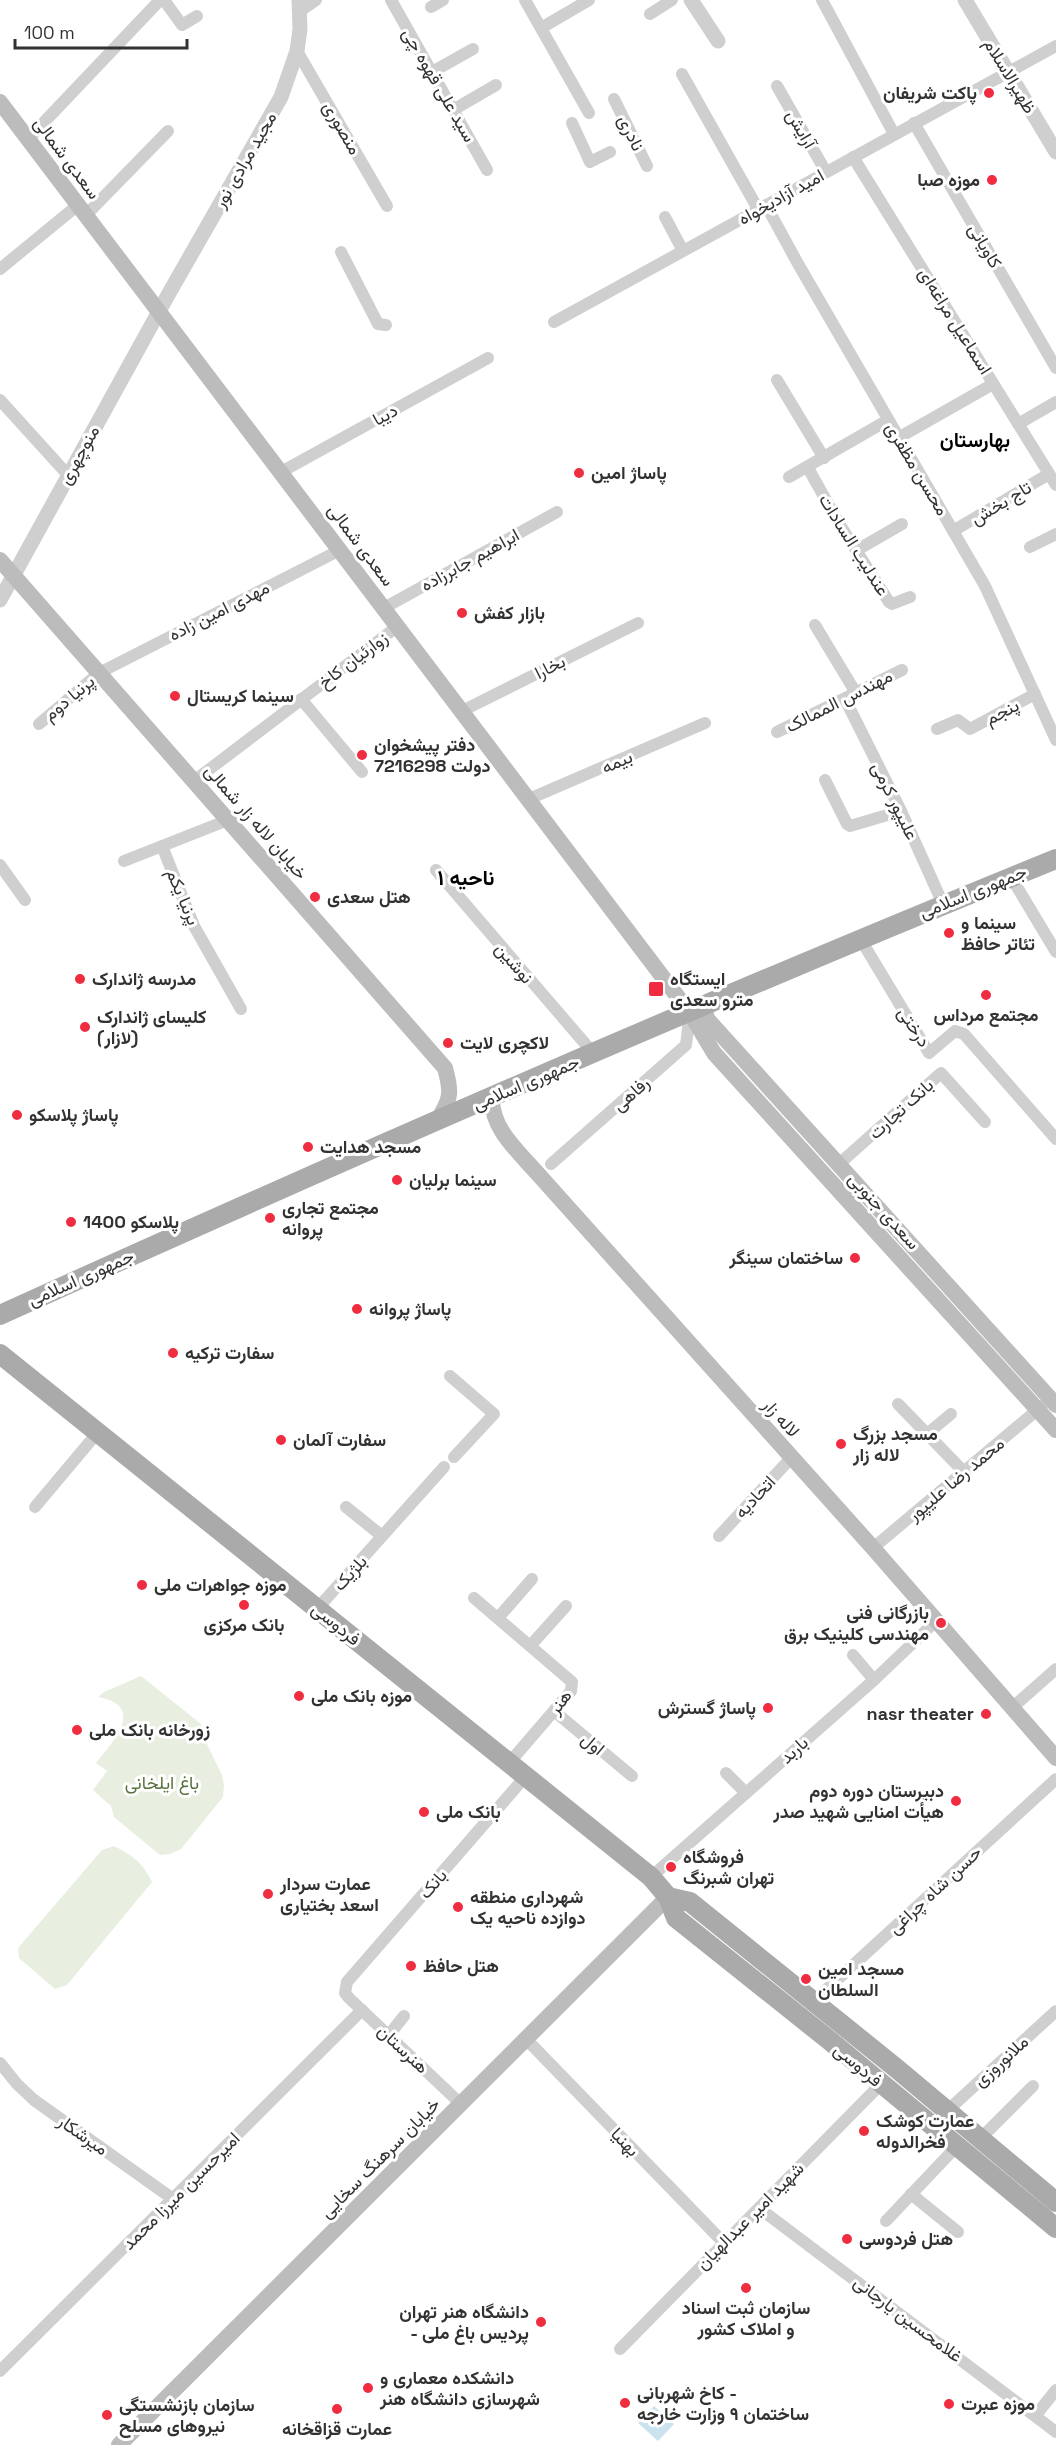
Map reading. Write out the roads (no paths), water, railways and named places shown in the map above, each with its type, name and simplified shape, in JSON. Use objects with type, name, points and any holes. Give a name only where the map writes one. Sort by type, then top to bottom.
[{"type":"main road","name":"سعدی شمالی","points":[[0,102],[529,799],[697,1010]]},
{"type":"main road","name":"خیابان لاله زار شمالی","points":[[0,560],[445,1068],[450,1101],[437,1120]]},
{"type":"main road","name":"جمهوری اسلامی","points":[[0,1315],[334,1164],[697,1010],[737,986],[861,939],[1056,859]]},
{"type":"main road","name":"سعدی جنوبی","points":[[697,1010],[839,1164],[1050,1406],[1056,1431]]},
{"type":"main road","name":"سعدی جنوبی","points":[[697,1010],[714,1053],[1050,1406]]},
{"type":"main road","points":[[736,1077],[740,1069],[750,1066]]},
{"type":"main road","name":"لاله زار","points":[[492,1097],[492,1111],[499,1129],[873,1548],[1056,1758]]},
{"type":"main road","name":"فردوسی","points":[[0,1354],[651,1877],[668,1897],[676,1918],[829,2040],[1056,2228]]},
{"type":"main road","name":"فردوسی","points":[[668,1897],[690,1902],[896,2068],[1056,2202]]},
{"type":"main road","name":"خیابان سرهنگ سخایی","points":[[119,2445],[668,1897]]},
{"type":"main road","points":[[800,2018],[814,2001]]},
{"type":"main road","points":[[829,2040],[843,2026]]},
{"type":"main road","points":[[881,2084],[896,2068]]},
{"type":"street","points":[[28,139],[162,0],[182,25],[197,16]]},
{"type":"street","points":[[299,6],[316,0]]},
{"type":"street","name":"سید علی قهوه چی","points":[[391,0],[487,170]]},
{"type":"street","points":[[431,7],[443,0]]},
{"type":"street","points":[[525,0],[589,113]]},
{"type":"street","points":[[541,28],[589,0]]},
{"type":"street","points":[[650,14],[672,0]]},
{"type":"street","points":[[691,0],[718,41]]},
{"type":"street","points":[[822,0],[894,134]]},
{"type":"street","name":"ظهیرالاسلام","points":[[965,0],[1056,152]]},
{"type":"street","name":"مجید مرادی نور","points":[[159,311],[281,97],[297,51],[299,6]]},
{"type":"street","name":"امید آزادیخواه","points":[[554,322],[1056,46]]},
{"type":"street","points":[[432,72],[473,49]]},
{"type":"street","name":"منصوری","points":[[297,51],[387,206]]},
{"type":"street","name":"محسن مظفری","points":[[682,74],[797,262],[985,586],[1056,740]]},
{"type":"street","points":[[453,110],[496,85]]},
{"type":"street","name":"آرایش","points":[[777,86],[826,172]]},
{"type":"street","name":"نادری","points":[[614,99],[647,166]]},
{"type":"street","points":[[572,123],[591,162],[610,152]]},
{"type":"street","name":"کاویانی","points":[[914,123],[1056,368]]},
{"type":"street","points":[[0,269],[82,210],[168,131]]},
{"type":"street","name":"اسماعیل مراغه‌ای","points":[[853,157],[1056,485]]},
{"type":"street","points":[[665,217],[683,251]]},
{"type":"street","points":[[341,252],[378,324],[386,325]]},
{"type":"street","name":"منوچهری","points":[[0,600],[159,311]]},
{"type":"street","name":"دیبا","points":[[281,472],[488,358]]},
{"type":"street","points":[[777,380],[824,458]]},
{"type":"street","points":[[898,438],[993,384]]},
{"type":"street","points":[[0,400],[68,475]]},
{"type":"street","points":[[1018,424],[1056,402]]},
{"type":"street","points":[[789,477],[888,420]]},
{"type":"street","name":"عندلیب السادات","points":[[808,468],[889,602],[892,604],[910,597]]},
{"type":"street","name":"تاج بخش","points":[[953,531],[1049,474]]},
{"type":"street","name":"ابراهیم جابرزاده","points":[[384,608],[557,512]]},
{"type":"street","points":[[857,550],[902,524]]},
{"type":"street","points":[[1030,547],[1056,534]]},
{"type":"street","name":"مهدی امین زاده","points":[[99,673],[340,549]]},
{"type":"street","name":"بخارا","points":[[462,711],[638,623]]},
{"type":"street","name":"علیپور کرمی","points":[[815,625],[850,696],[943,904]]},
{"type":"street","name":"زوارئیان کاخ","points":[[194,781],[398,626]]},
{"type":"street","name":"مهندس‌ الممالک","points":[[777,732],[902,670]]},
{"type":"street","name":"پرنیا دوم","points":[[39,724],[99,673]]},
{"type":"street","name":"پنجم","points":[[937,729],[958,720],[970,729],[1035,694]]},
{"type":"street","points":[[301,699],[362,772]]},
{"type":"street","name":"بیمه","points":[[529,799],[705,723]]},
{"type":"street","points":[[825,780],[850,826],[901,811]]},
{"type":"street","name":"پرنیا یکم","points":[[228,820],[162,846],[194,926],[242,1009]]},
{"type":"street","points":[[124,861],[162,846]]},
{"type":"street","points":[[0,865],[25,900]]},
{"type":"street","name":"نوشین","points":[[436,870],[594,1054]]},
{"type":"street","points":[[1011,877],[1056,952]]},
{"type":"street","name":"درختی","points":[[861,939],[929,1053],[955,1031],[964,1034],[1056,1139]]},
{"type":"street","name":"رفاهی","points":[[550,1164],[686,1045],[697,1010]]},
{"type":"street","name":"بانک تجارت","points":[[839,1164],[941,1073],[985,1122]]},
{"type":"street","points":[[450,1376],[494,1414],[454,1457]]},
{"type":"street","points":[[898,1404],[965,1473]]},
{"type":"street","name":"محمد رضا علیپور","points":[[873,1548],[1050,1406]]},
{"type":"street","points":[[927,1434],[951,1414]]},
{"type":"street","points":[[35,1507],[98,1432]]},
{"type":"street","name":"اتحادیه","points":[[718,1536],[791,1458]]},
{"type":"street","name":"بلژیک","points":[[317,1609],[390,1531],[444,1467]]},
{"type":"street","points":[[346,1507],[390,1531]]},
{"type":"street","points":[[498,1618],[532,1579]]},
{"type":"street","name":"هنر","points":[[474,1598],[572,1682],[572,1691],[509,1763]]},
{"type":"street","points":[[531,1645],[566,1606]]},
{"type":"street","name":"باربد","points":[[651,1877],[874,1680],[936,1622]]},
{"type":"street","points":[[853,1655],[874,1680]]},
{"type":"street","points":[[1013,1707],[1056,1669]]},
{"type":"street","name":"اول","points":[[554,1711],[632,1776]]},
{"type":"street","points":[[726,1773],[746,1793]]},
{"type":"street","name":"بانک","points":[[345,1992],[347,1982],[525,1777]]},
{"type":"street","name":"حسن شاه چراغی","points":[[814,2001],[1056,1779]]},
{"type":"street","name":"هنرستان","points":[[345,1992],[462,2105]]},
{"type":"street","name":"امیرحسین میرزا محمد","points":[[0,2372],[362,2010]]},
{"type":"street","name":"ملانوروزی","points":[[947,2111],[1056,2012]]},
{"type":"street","points":[[389,2035],[404,2016]]},
{"type":"street","name":"بهنیا","points":[[527,2040],[724,2243]]},
{"type":"street","name":"میرشکار","points":[[0,2062],[17,2084],[34,2100],[172,2199]]},
{"type":"street","name":"شهید امیر عبدالهیان","points":[[620,2349],[881,2084]]},
{"type":"street","points":[[980,2139],[1034,2086]]},
{"type":"street","points":[[886,2221],[957,2146]]},
{"type":"street","points":[[910,2194],[958,2232]]},
{"type":"street","name":"غلامحسین یارجانی","points":[[759,2208],[1056,2432]]},
{"type":"street","points":[[1036,2415],[1056,2390]]},
{"type":"water","points":[[654,2406],[674,2424],[658,2441],[638,2423]]},
{"type":"place","name":"پاکت شریفان","points":[[989,93]]},
{"type":"place","name":"موزه صبا","points":[[992,180]]},
{"type":"place","name":"پاساژ امین","points":[[579,473]]},
{"type":"place","name":"بازار کفش","points":[[462,613]]},
{"type":"place","name":"سینما کریستال","points":[[175,696]]},
{"type":"place","name":"دفتر پیشخوان دولت 7216298","points":[[362,755]]},
{"type":"place","name":"هتل سعدی","points":[[315,897]]},
{"type":"place","name":"سینما و تئاتر حافظ","points":[[949,933]]},
{"type":"place","name":"مدرسه ژاندارک","points":[[80,979]]},
{"type":"place","name":"ایستگاه مترو سعدی","points":[[656,989]]},
{"type":"place","name":"مجتمع مرداس","points":[[986,995]]},
{"type":"place","name":"کلیسای ژاندارک (لازار)","points":[[85,1027]]},
{"type":"place","name":"لاکچری لایت","points":[[448,1043]]},
{"type":"place","name":"پاساژ پلاسکو","points":[[17,1115]]},
{"type":"place","name":"مسجد هدایت","points":[[308,1147]]},
{"type":"place","name":"سینما برلیان","points":[[397,1180]]},
{"type":"place","name":"مجتمع تجاری پروانه","points":[[270,1218]]},
{"type":"place","name":"پلاسکو 1400","points":[[71,1222]]},
{"type":"place","name":"ساختمان سینگر","points":[[855,1258]]},
{"type":"place","name":"پاساژ پروانه","points":[[357,1309]]},
{"type":"place","name":"سفارت ترکیه","points":[[173,1353]]},
{"type":"place","name":"سفارت آلمان","points":[[281,1440]]},
{"type":"place","name":"مسجد بزرگ لاله زار","points":[[841,1444]]},
{"type":"place","name":"موزه جواهرات ملی","points":[[142,1585]]},
{"type":"place","name":"بانک مرکزی","points":[[244,1605]]},
{"type":"place","name":"بازرگانی فنی مهندسی کلینیک برق","points":[[941,1623]]},
{"type":"place","name":"موزه بانک ملی","points":[[299,1696]]},
{"type":"place","name":"پاساژ گسترش","points":[[768,1708]]},
{"type":"place","name":"nasr theater","points":[[986,1714]]},
{"type":"place","name":"زورخانه بانک ملی","points":[[77,1730]]},
{"type":"place","name":"دبیرستان دوره دوم هیأت امنایی شهید صدر","points":[[956,1801]]},
{"type":"place","name":"بانک ملی","points":[[424,1812]]},
{"type":"place","name":"فروشگاه تهران شبرنگ","points":[[671,1867]]},
{"type":"place","name":"عمارت سردار اسعد بختیاری","points":[[268,1894]]},
{"type":"place","name":"شهرداری منطقه دوازده ناحیه یک","points":[[458,1907]]},
{"type":"place","name":"هتل حافظ","points":[[411,1966]]},
{"type":"place","name":"مسجد امین السلطان","points":[[806,1979]]},
{"type":"place","name":"عمارت کوشک فخرالدوله","points":[[864,2131]]},
{"type":"place","name":"هتل فردوسی","points":[[847,2239]]},
{"type":"place","name":"سازمان ثبت اسناد و املاک کشور","points":[[746,2288]]},
{"type":"place","name":"دانشگاه هنر تهران - پردیس باغ ملی","points":[[541,2322]]},
{"type":"place","name":"دانشکده معماری و شهرسازی دانشگاه هنر","points":[[368,2388]]},
{"type":"place","name":"کاخ شهربانی - ساختمان ۹ وزارت خارجه","points":[[625,2403]]},
{"type":"place","name":"موزه عبرت","points":[[949,2404]]},
{"type":"place","name":"عمارت قزاقخانه","points":[[337,2409]]},
{"type":"place","name":"سازمان بازنشستگی نیروهای مسلح","points":[[107,2415]]},
{"type":"district","name":"بهارستان","points":[[975,440]]},
{"type":"district","name":"ناحیه ۱","points":[[466,878]]},
{"type":"park label","name":"باغ ایلخانی","points":[[162,1783]]}]
